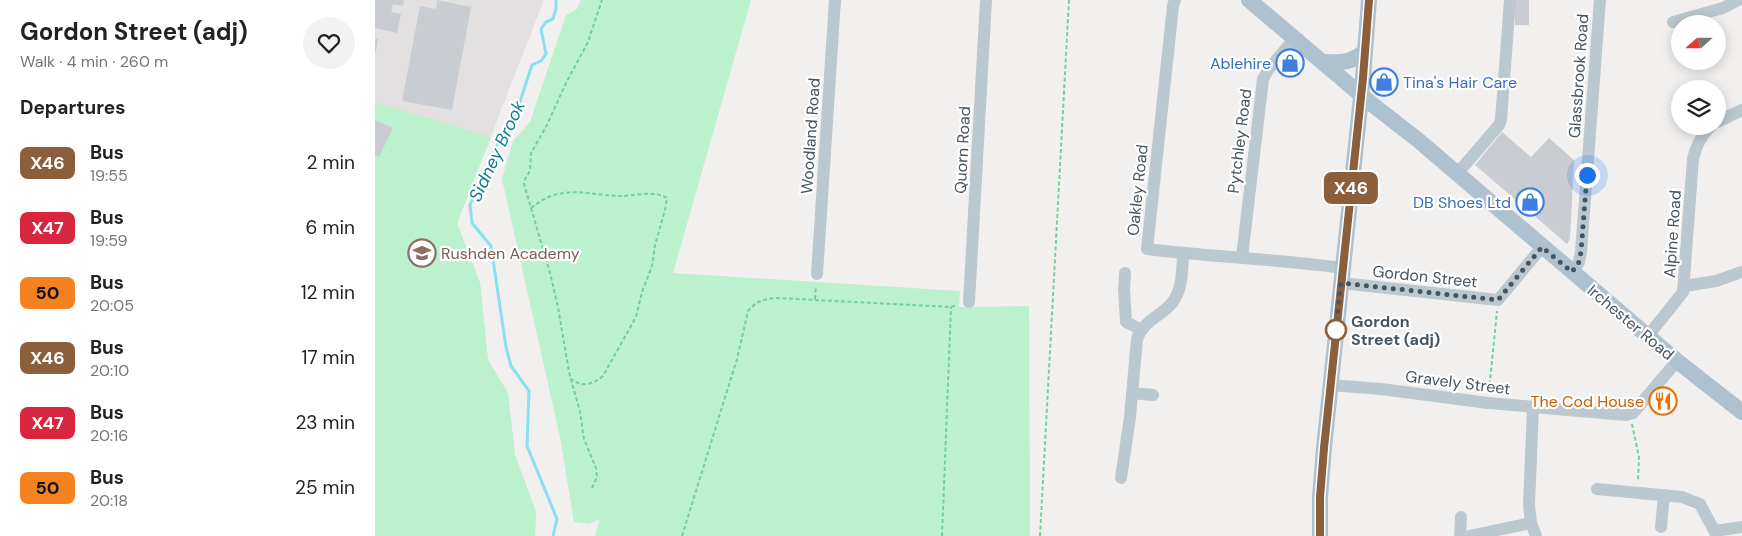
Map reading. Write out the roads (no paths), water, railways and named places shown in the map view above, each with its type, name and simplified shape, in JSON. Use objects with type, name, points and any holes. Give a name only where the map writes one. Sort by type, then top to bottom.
[{"type":"main road","name":"Irchester Road","points":[[1249,0],[1677,361],[1741,410]]},
{"type":"main road","points":[[1320,536],[1321,489],[1330,385],[1361,95],[1369,0]]},
{"type":"main road","points":[[1323,62],[1348,62],[1358,58],[1365,51]]},
{"type":"main road","points":[[1357,129],[1370,121],[1387,117]]},
{"type":"street","name":"Woodland Road","points":[[817,274],[835,0]]},
{"type":"street","name":"Quorn Road","points":[[969,302],[986,0]]},
{"type":"street","name":"Oakley Road","points":[[1175,0],[1147,249],[1183,254],[1242,257],[1341,275]]},
{"type":"street","points":[[1457,174],[1499,125],[1501,120],[1510,0]]},
{"type":"street","name":"Glassbrook Road","points":[[1572,272],[1579,262],[1581,252],[1600,0]]},
{"type":"street","points":[[1698,15],[1723,8],[1738,0]]},
{"type":"street","name":"Pytchley Road","points":[[1242,257],[1263,80],[1268,70],[1294,38]]},
{"type":"street","points":[[1726,118],[1742,110]]},
{"type":"street","name":"Alpine Road","points":[[1648,336],[1680,298],[1685,286],[1693,159],[1696,148],[1704,135]]},
{"type":"street","name":"Gordon Street","points":[[1341,275],[1498,300],[1542,247]]},
{"type":"street","points":[[1121,478],[1130,417],[1137,339],[1140,329],[1172,303],[1177,294],[1181,282],[1183,254]]},
{"type":"street","points":[[1685,286],[1710,282],[1742,272]]},
{"type":"street","points":[[1125,273],[1126,322],[1140,329]]},
{"type":"street","name":"Gravely Street","points":[[1330,385],[1381,389],[1533,408],[1629,415],[1633,413],[1677,361]]},
{"type":"street","points":[[1132,393],[1153,395]]},
{"type":"street","points":[[1533,408],[1529,505],[1531,523],[1536,536]]},
{"type":"street","points":[[1597,489],[1682,497],[1700,504],[1716,533],[1742,527]]},
{"type":"street","points":[[1661,527],[1664,495]]},
{"type":"street","points":[[1460,536],[1461,518]]},
{"type":"street","points":[[1469,536],[1531,523]]},
{"type":"waterway","name":"Sidney Brook","points":[[553,536],[557,519],[527,446],[529,391],[511,366],[506,347],[491,246],[472,223],[470,205],[504,130],[513,123],[532,65],[541,61],[546,54],[541,29],[546,22],[553,19],[556,0]]},
{"type":"place","name":"Ablehire","points":[[1290,63]]},
{"type":"place","name":"Tina's Hair Care","points":[[1384,82]]},
{"type":"place","name":"DB Shoes Ltd","points":[[1530,202]]},
{"type":"place","name":"Rushden Academy","points":[[422,253]]},
{"type":"place","name":"Gordon Street (adj)","points":[[1336,330]]},
{"type":"place","name":"The Cod House","points":[[1663,401]]}]
